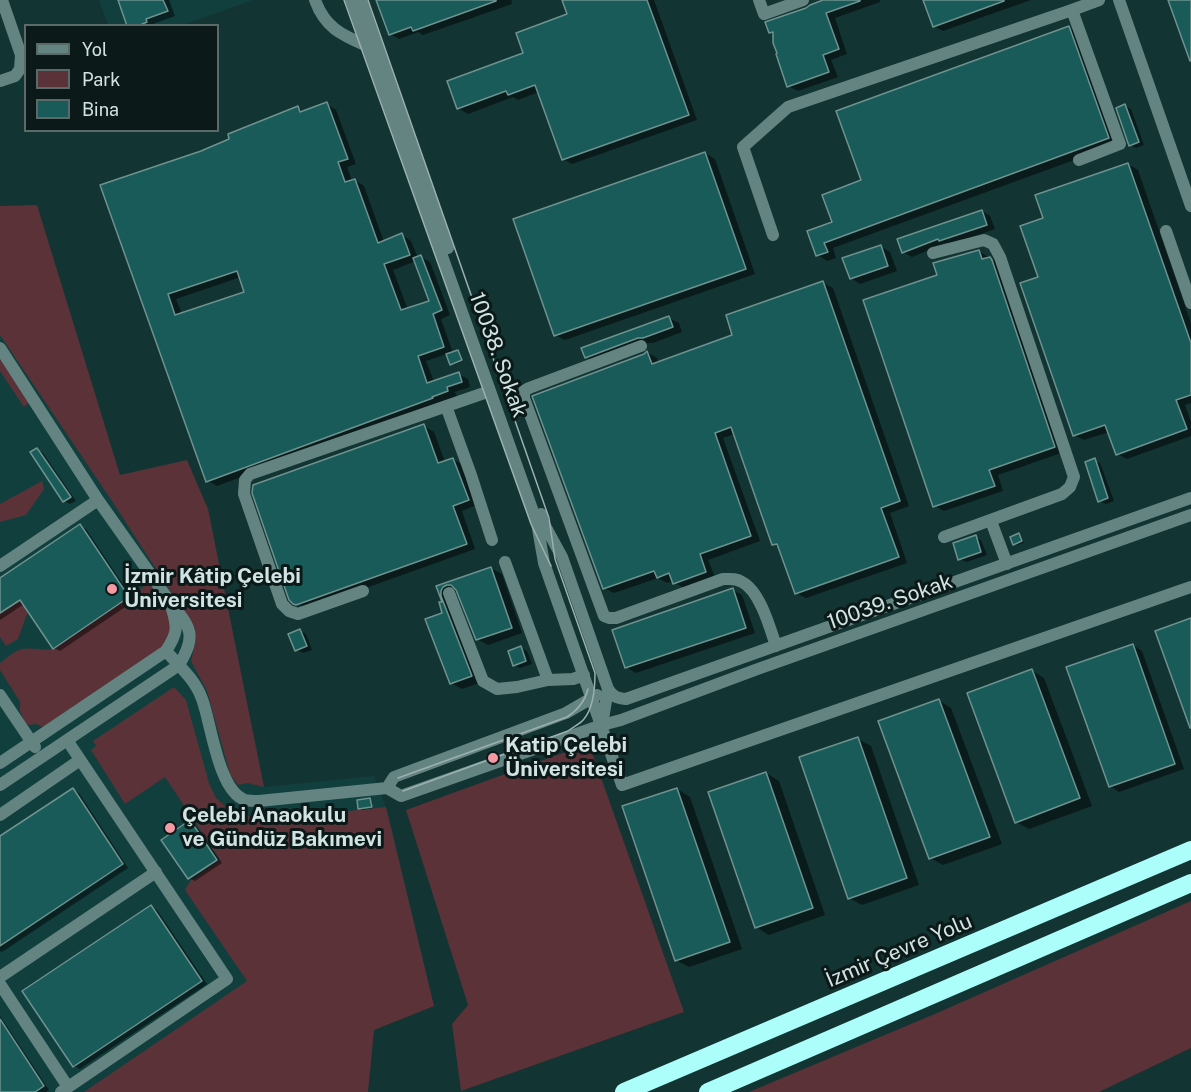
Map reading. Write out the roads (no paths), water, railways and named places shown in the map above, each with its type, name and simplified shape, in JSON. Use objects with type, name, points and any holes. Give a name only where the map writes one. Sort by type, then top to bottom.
[{"type":"highway","name":"İzmir Çevre Yolu","points":[[624,1092],[1191,850]]},
{"type":"highway","points":[[708,1092],[1191,883]]},
{"type":"street","points":[[0,81],[15,76],[20,69],[21,55],[2,0]]},
{"type":"street","points":[[315,0],[319,11],[332,27],[344,36],[367,46]]},
{"type":"street","name":"10038. Sokak","points":[[351,0],[537,523],[544,563],[622,785],[1191,587]]},
{"type":"street","name":"10038. Sokak","points":[[362,0],[543,522],[562,557],[608,689]]},
{"type":"street","points":[[759,0],[764,14],[803,0]]},
{"type":"street","points":[[773,236],[743,147],[788,107],[1099,0]]},
{"type":"street","points":[[1119,0],[1191,206]]},
{"type":"street","points":[[1072,10],[1120,144],[1079,160]]},
{"type":"street","points":[[1166,231],[1191,303]]},
{"type":"street","points":[[933,253],[984,240],[993,244],[1000,257],[1074,477],[1070,487],[1062,494],[944,537]]},
{"type":"street","points":[[641,346],[524,391],[524,398],[604,615],[616,618],[723,579],[734,579],[745,583],[758,598],[776,646]]},
{"type":"street","points":[[0,348],[98,500],[183,618],[189,629],[190,638],[188,650],[179,665],[0,785]]},
{"type":"street","points":[[363,591],[298,614],[289,611],[282,604],[244,494],[245,480],[250,474],[490,391]]},
{"type":"street","points":[[446,406],[492,540]]},
{"type":"street","name":"10039. Sokak","points":[[608,689],[617,698],[626,699],[1191,498]]},
{"type":"street","points":[[0,566],[98,500]]},
{"type":"street","name":"10039. Sokak","points":[[179,665],[192,679],[202,698],[221,770],[230,788],[243,799],[259,801],[387,788],[402,796],[1191,516]]},
{"type":"street","points":[[991,521],[1007,564]]},
{"type":"street","points":[[505,562],[548,680]]},
{"type":"street","points":[[448,593],[483,681],[497,689],[548,680],[573,679],[584,675]]},
{"type":"street","points":[[0,763],[166,651],[177,628],[170,602]]},
{"type":"street","points":[[166,651],[179,665]]},
{"type":"street","points":[[387,788],[394,777],[566,713],[608,689]]},
{"type":"street","points":[[602,725],[608,689]]},
{"type":"street","points":[[0,696],[41,756]]},
{"type":"street","points":[[0,984],[64,1089],[227,979],[67,740]]},
{"type":"street","points":[[0,815],[81,760]]},
{"type":"street","points":[[0,977],[156,872]]},
{"type":"tram line","points":[[344,0],[531,524],[551,566]]},
{"type":"tram line","points":[[368,0],[549,518],[555,559],[595,673],[590,709],[582,721],[568,731],[403,791]]},
{"type":"tram line","points":[[398,778],[567,717],[580,705],[588,689]]},
{"type":"place","name":"İzmir Kâtip Çelebi Üniversitesi","points":[[112,589]]},
{"type":"place","name":"Katip Çelebi Üniversitesi","points":[[493,758]]},
{"type":"place","name":"Çelebi Anaokulu ve Gündüz Bakımevi","points":[[170,828]]}]
